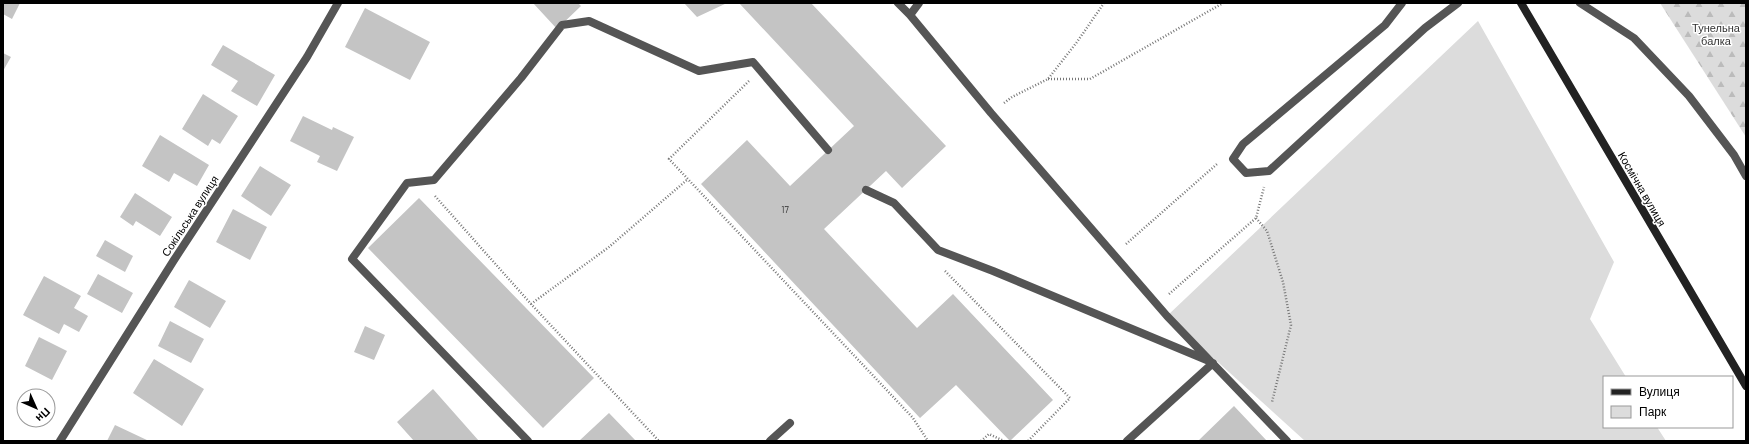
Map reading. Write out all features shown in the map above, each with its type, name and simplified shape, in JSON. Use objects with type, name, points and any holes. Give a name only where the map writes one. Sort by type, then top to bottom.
[{"type":"main road","name":"Космічна вулиця","points":[[1521,3],[1746,386]]},
{"type":"street","name":"Сокільська вулиця","points":[[60,441],[307,57],[338,3]]},
{"type":"street","points":[[898,3],[910,15],[991,113],[1167,316],[1287,441]]},
{"type":"street","points":[[910,15],[919,3]]},
{"type":"street","points":[[1402,3],[1385,25],[1242,144],[1233,159],[1246,173],[1269,171],[1425,28],[1458,3]]},
{"type":"street","points":[[1580,3],[1634,38],[1640,44],[1689,96],[1734,155],[1746,176]]},
{"type":"street","points":[[528,441],[352,259],[407,183],[434,180],[521,78],[562,25],[589,21],[699,71],[753,62],[828,150]]},
{"type":"street","points":[[866,190],[894,203],[938,250],[993,271],[1213,363]]},
{"type":"street","points":[[1127,441],[1213,363]]},
{"type":"street","points":[[770,441],[790,423]]},
{"type":"path","points":[[1048,80],[1104,3]]},
{"type":"path","points":[[991,113],[1012,97],[1048,80],[1090,79],[1223,3]]},
{"type":"path","points":[[761,70],[669,159],[913,418],[928,441]]},
{"type":"path","points":[[1126,244],[1212,167]]},
{"type":"path","points":[[1173,290],[1256,218],[1269,171]]},
{"type":"path","points":[[531,304],[609,247],[688,179]]},
{"type":"path","points":[[421,181],[531,304],[659,441]]},
{"type":"path","points":[[1256,218],[1266,231],[1283,282],[1292,325],[1268,420]]},
{"type":"path","points":[[938,250],[943,270],[1070,398],[1028,441]]},
{"type":"path","points":[[981,441],[989,434],[1004,441]]},
{"type":"green space","name":"Тунельна балка","points":[[1660,3],[1746,3],[1746,137]]},
{"type":"green space","points":[[1478,21],[1614,262],[1590,319],[1625,376],[1603,376],[1603,428],[1658,428],[1666,441],[1305,441],[1167,316]]},
{"type":"building","points":[[3,3],[20,3],[12,19],[3,14]]},
{"type":"building","points":[[533,3],[578,3],[581,6],[557,29]]},
{"type":"building","points":[[684,3],[727,3],[697,17]]},
{"type":"building","points":[[739,3],[811,3],[946,146],[902,188],[886,171],[824,229],[917,328],[953,294],[1053,400],[1010,441],[956,385],[920,418],[701,184],[747,140],[790,186],[854,126]]},
{"type":"building","points":[[365,8],[430,42],[410,80],[345,47]]},
{"type":"building","points":[[223,45],[275,75],[257,106],[231,91],[238,81],[211,65]]},
{"type":"building","points":[[3,53],[11,57],[3,71]]},
{"type":"building","points":[[203,94],[238,116],[220,144],[212,139],[208,146],[182,129]]},
{"type":"building","points":[[303,116],[332,130],[333,127],[354,137],[337,171],[317,162],[320,156],[290,141]]},
{"type":"building","points":[[160,135],[209,165],[197,186],[174,173],[169,182],[142,166]]},
{"type":"building","points":[[260,166],[291,185],[271,216],[241,196]]},
{"type":"building","points":[[135,193],[172,217],[160,236],[136,221],[133,226],[120,217]]},
{"type":"building","points":[[419,198],[594,378],[543,428],[368,248]]},
{"type":"building","points":[[233,209],[267,227],[250,260],[216,242]]},
{"type":"building","points":[[105,240],[133,256],[125,272],[96,256]]},
{"type":"building","points":[[98,274],[133,293],[122,313],[87,294]]},
{"type":"building","points":[[44,276],[81,296],[74,308],[88,316],[79,332],[64,324],[59,334],[23,315]]},
{"type":"building","points":[[189,280],[226,301],[210,328],[174,307]]},
{"type":"building","points":[[170,321],[204,339],[191,363],[158,346]]},
{"type":"building","points":[[365,326],[385,335],[374,360],[354,352]]},
{"type":"building","points":[[39,337],[67,351],[52,380],[25,366]]},
{"type":"building","points":[[154,359],[204,389],[182,426],[133,393]]},
{"type":"building","points":[[433,389],[479,441],[414,441],[397,422]]},
{"type":"building","points":[[1234,406],[1267,441],[1198,441]]},
{"type":"building","points":[[609,413],[636,441],[579,441]]},
{"type":"building","points":[[115,425],[149,441],[107,441]]}]
